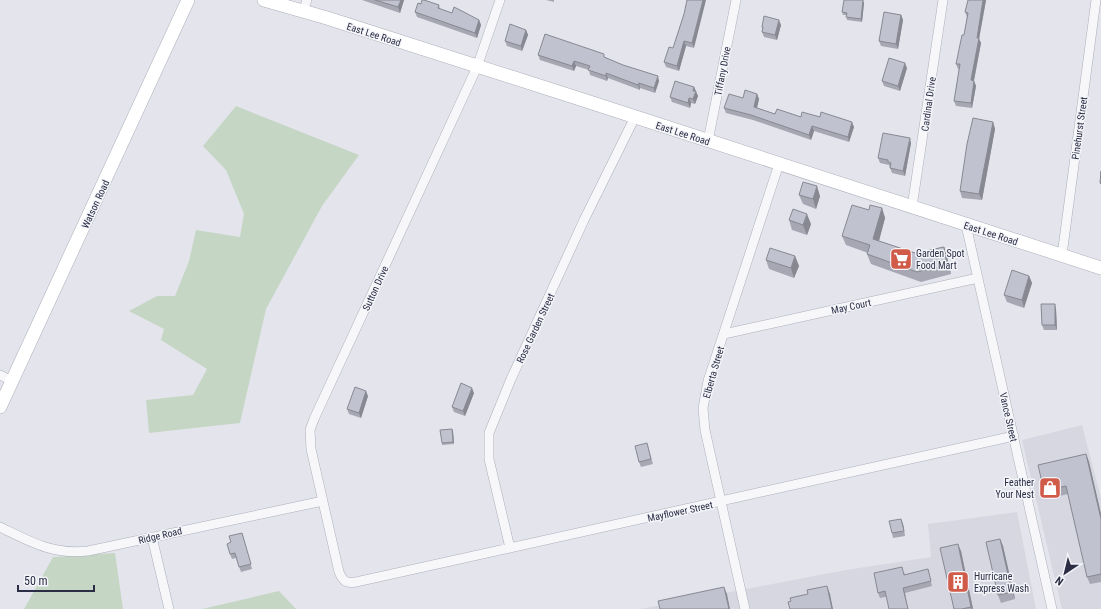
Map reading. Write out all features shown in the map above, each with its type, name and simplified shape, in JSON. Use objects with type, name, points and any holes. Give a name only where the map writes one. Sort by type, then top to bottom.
[{"type":"street","name":"Watson Road","points":[[0,407],[6,378],[188,0]]},
{"type":"street","name":"East Lee Road","points":[[264,0],[305,6],[477,67],[1101,268]]},
{"type":"street","name":"Sutton Drive","points":[[346,582],[342,579],[339,572],[310,444],[310,430],[477,67],[500,0]]},
{"type":"street","name":"Tiffany Drive","points":[[708,141],[736,0]]},
{"type":"street","name":"Cardinal Drive","points":[[912,207],[943,0]]},
{"type":"street","name":"Pinehurst Street","points":[[1062,255],[1096,0]]},
{"type":"street","name":"Rose Garden Street","points":[[510,548],[489,459],[489,433],[511,379],[584,220],[635,117]]},
{"type":"street","name":"Elberta Street","points":[[745,609],[705,430],[703,408],[708,381],[780,164]]},
{"type":"street","name":"Vance Street","points":[[966,225],[1052,609]]},
{"type":"street","name":"May Court","points":[[724,334],[978,278]]},
{"type":"street","name":"Mayflower Street","points":[[346,582],[356,582],[1014,436]]},
{"type":"street","name":"Ridge Road","points":[[0,527],[45,548],[74,552],[88,551],[323,501]]},
{"type":"street","points":[[152,537],[169,609]]},
{"type":"shaded area","points":[[1082,425],[1101,498],[1101,609],[1062,609],[1022,440]]},
{"type":"shaded area","points":[[1017,512],[1036,609],[640,609],[846,570],[931,557],[928,524]]},
{"type":"green space","points":[[236,106],[359,155],[322,206],[266,309],[240,423],[149,433],[146,400],[193,395],[207,369],[161,340],[164,329],[129,311],[157,296],[175,296],[189,261],[196,230],[240,237],[244,214],[226,170],[203,146]]},
{"type":"green space","points":[[115,553],[123,609],[24,609],[53,557]]},
{"type":"green space","points":[[279,591],[296,609],[202,609]]},
{"type":"building","points":[[375,0],[401,0],[398,7]]},
{"type":"building","points":[[422,0],[439,5],[438,8],[452,13],[454,7],[479,20],[475,33],[415,12],[418,3],[421,4]]},
{"type":"building","points":[[687,0],[703,0],[692,43],[684,41],[677,66],[664,62],[669,47],[673,48]]},
{"type":"building","points":[[844,0],[863,0],[861,19],[846,17],[847,13],[842,12]]},
{"type":"building","points":[[968,0],[983,0],[977,38],[979,38],[971,80],[974,81],[971,103],[954,101],[960,64],[956,64],[962,35],[964,35],[968,13],[965,12]]},
{"type":"building","points":[[884,12],[901,15],[896,44],[879,41]]},
{"type":"building","points":[[764,16],[779,20],[775,35],[762,32]]},
{"type":"building","points":[[510,24],[526,30],[521,46],[505,41]]},
{"type":"building","points":[[545,34],[604,54],[604,57],[623,65],[658,76],[654,88],[639,83],[638,85],[606,73],[606,76],[588,70],[590,66],[574,61],[572,66],[538,55]]},
{"type":"building","points":[[889,58],[905,63],[898,86],[882,81]]},
{"type":"building","points":[[675,81],[694,87],[693,91],[696,91],[693,99],[689,98],[688,103],[670,97]]},
{"type":"building","points":[[745,90],[757,94],[754,107],[775,114],[777,109],[801,117],[802,112],[820,117],[821,112],[852,122],[848,137],[812,126],[809,135],[751,115],[724,108],[729,94],[743,98]]},
{"type":"building","points":[[973,118],[993,122],[979,194],[960,191],[967,144]]},
{"type":"building","points":[[883,133],[910,138],[903,171],[890,168],[891,163],[888,162],[888,160],[878,158]]},
{"type":"building","points":[[803,182],[817,186],[813,199],[799,195]]},
{"type":"building","points":[[852,205],[869,210],[870,205],[882,208],[873,239],[915,253],[944,247],[947,265],[917,272],[867,254],[870,245],[842,236]]},
{"type":"building","points":[[793,209],[807,214],[803,225],[789,220]]},
{"type":"building","points":[[770,248],[795,256],[791,268],[766,260]]},
{"type":"building","points":[[1012,270],[1029,276],[1022,300],[1004,295]]},
{"type":"building","points":[[1041,304],[1055,304],[1055,325],[1042,325]]},
{"type":"building","points":[[461,383],[472,388],[463,411],[452,407]]},
{"type":"building","points":[[355,387],[366,391],[359,413],[347,409]]},
{"type":"building","points":[[452,429],[453,442],[442,443],[440,430]]},
{"type":"building","points":[[647,443],[651,459],[639,462],[635,446]]},
{"type":"building","points":[[1086,454],[1101,519],[1101,574],[1087,577],[1066,486],[1044,491],[1038,465]]},
{"type":"building","points":[[901,519],[904,531],[892,533],[889,521]]},
{"type":"building","points":[[242,533],[251,564],[239,567],[235,553],[230,554],[227,544],[231,542],[229,536]]},
{"type":"building","points":[[1000,539],[1012,592],[998,595],[986,542]]},
{"type":"building","name":"Hurricane Express Wash","points":[[958,544],[971,607],[954,609],[940,548]]},
{"type":"building","points":[[902,567],[904,575],[928,569],[931,581],[903,588],[908,609],[889,609],[885,591],[878,593],[874,573]]},
{"type":"building","points":[[827,586],[832,609],[790,609],[788,602],[791,601],[790,598],[808,594],[807,590]]},
{"type":"building","points":[[724,587],[729,609],[660,609],[658,601]]},
{"type":"place","name":"Garden Spot Food Mart","points":[[901,259]]},
{"type":"place","name":"Feather Your Nest","points":[[1050,488]]},
{"type":"place","name":"Hurricane Express Wash","points":[[958,582]]}]
